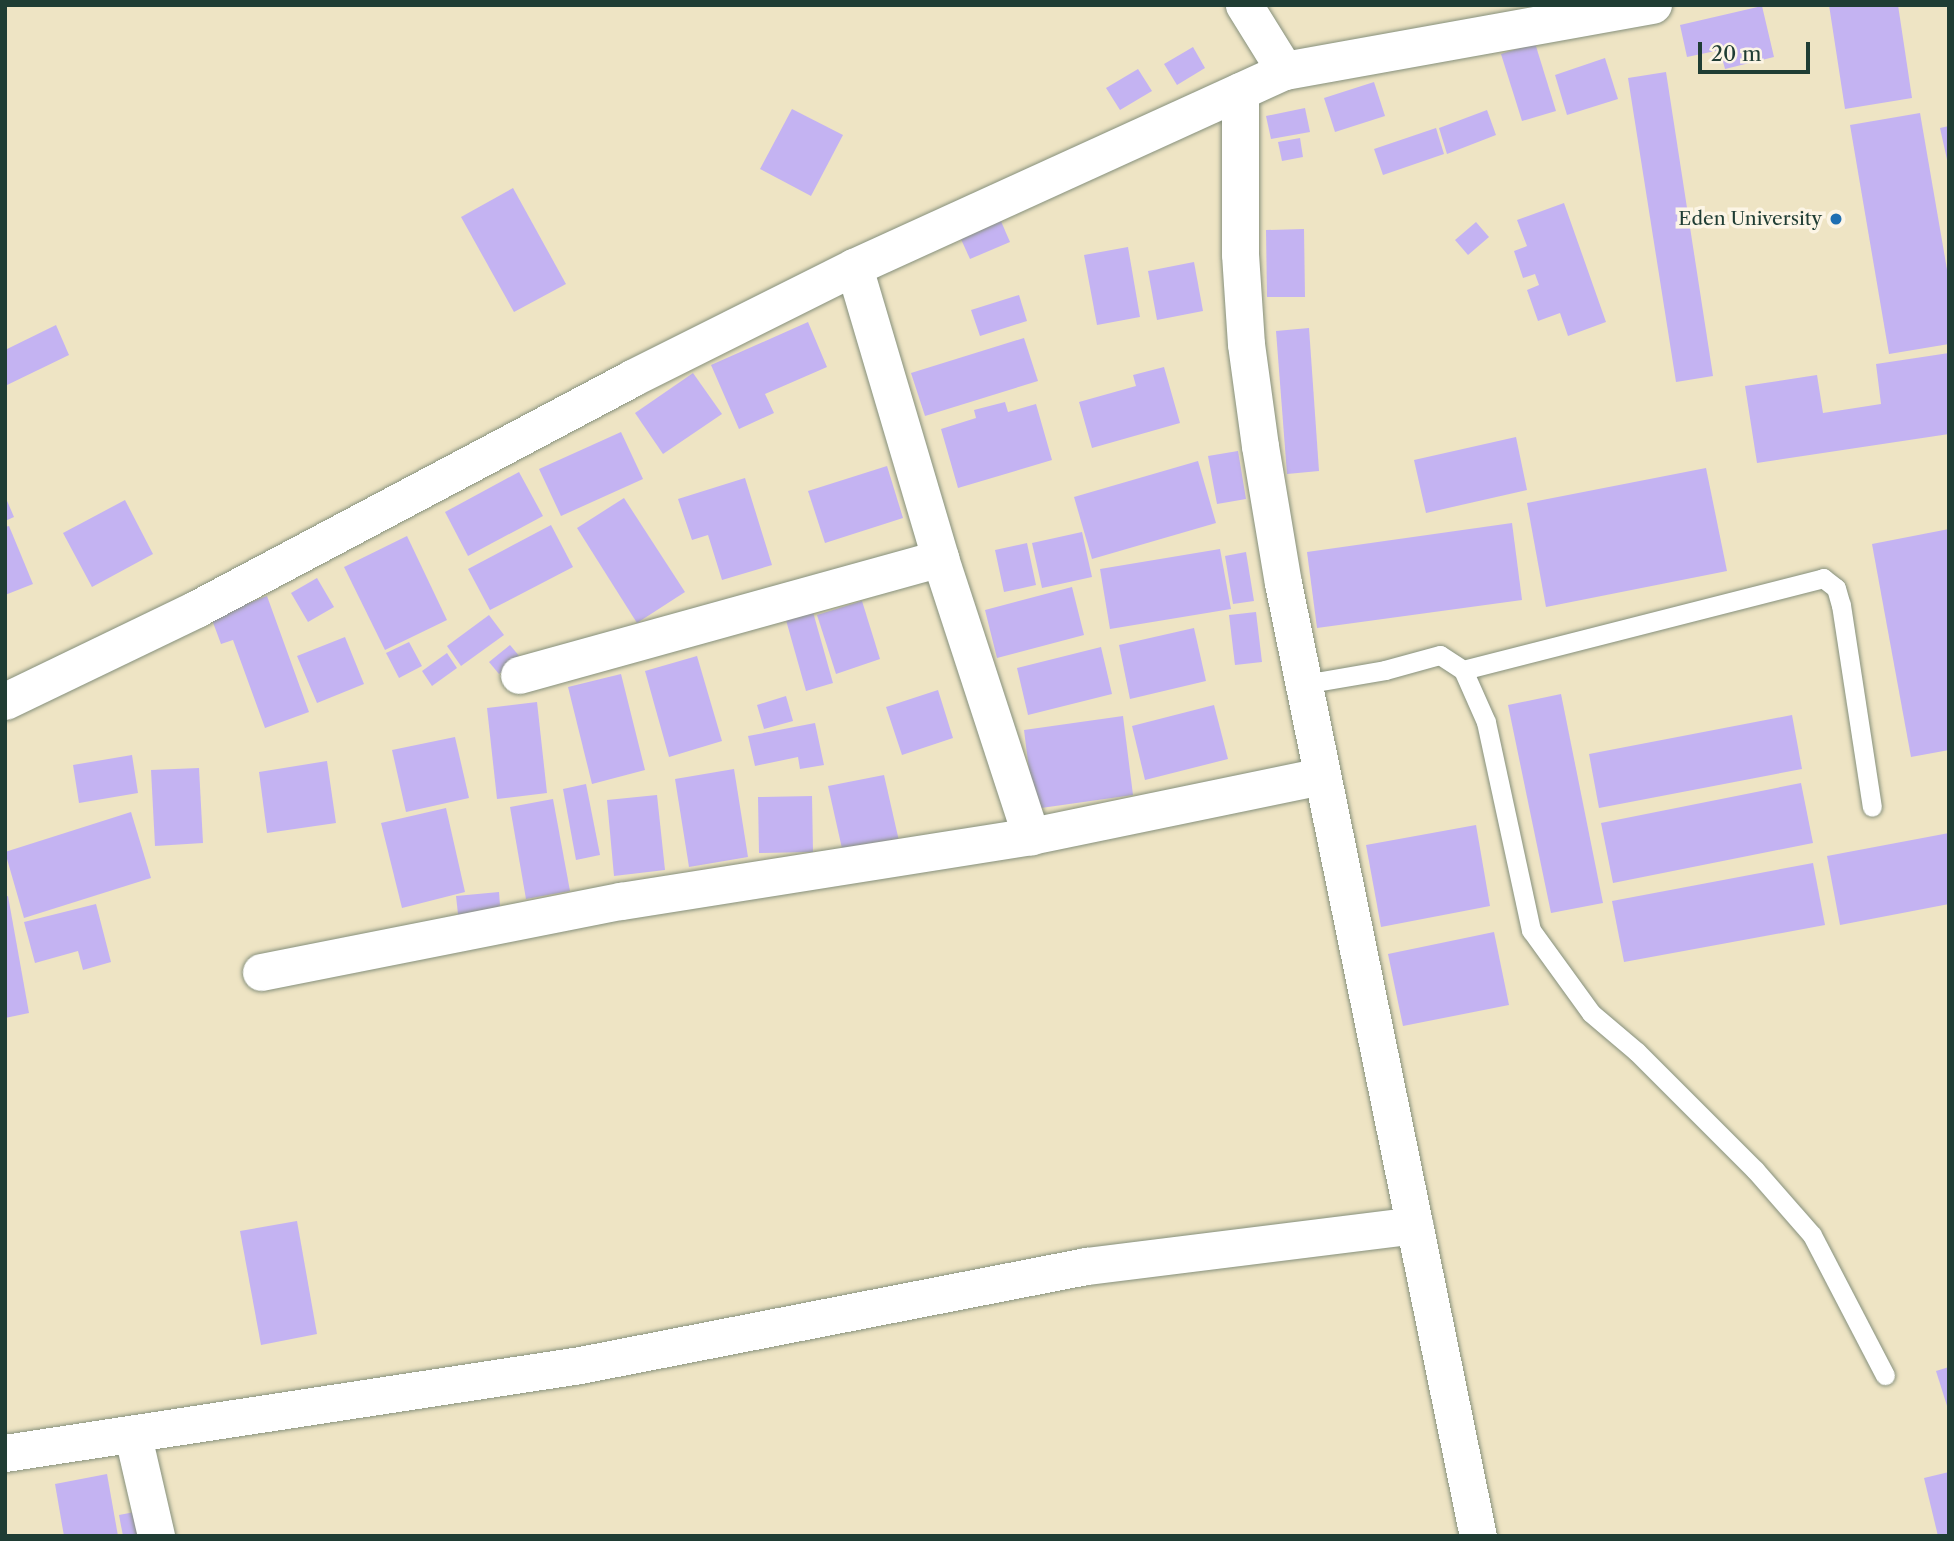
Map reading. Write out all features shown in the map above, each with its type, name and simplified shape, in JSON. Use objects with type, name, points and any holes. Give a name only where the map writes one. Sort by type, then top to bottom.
[{"type":"street","points":[[1244,5],[1285,71]]},
{"type":"street","points":[[5,701],[196,609],[632,378],[854,267],[1285,71],[1654,5]]},
{"type":"street","points":[[1240,91],[1238,198],[1246,344],[1283,583],[1478,1536]]},
{"type":"street","points":[[854,267],[940,558],[1031,836]]},
{"type":"street","points":[[519,675],[940,558]]},
{"type":"street","points":[[261,972],[621,901],[1031,836],[1322,776]]},
{"type":"street","points":[[5,1454],[580,1366],[1086,1266],[1414,1224]]},
{"type":"street","points":[[133,1436],[156,1536]]},
{"type":"lane","points":[[1463,670],[1823,578],[1836,588],[1841,605],[1872,807]]},
{"type":"lane","points":[[1304,684],[1385,670],[1440,655],[1463,670],[1486,722],[1531,930],[1591,1013],[1637,1052],[1755,1170],[1812,1235],[1885,1375]]},
{"type":"building","points":[[1829,5],[1898,5],[1912,98],[1845,109]]},
{"type":"building","points":[[1762,6],[1774,57],[1725,69],[1720,50],[1687,57],[1680,25]]},
{"type":"building","points":[[1535,43],[1556,111],[1522,121],[1501,54]]},
{"type":"building","points":[[1193,47],[1205,68],[1177,85],[1164,64]]},
{"type":"building","points":[[1605,58],[1618,99],[1567,115],[1555,75]]},
{"type":"building","points":[[1138,69],[1152,91],[1120,110],[1106,88]]},
{"type":"building","points":[[1666,72],[1713,376],[1676,382],[1628,78]]},
{"type":"building","points":[[1374,82],[1385,116],[1335,132],[1324,98]]},
{"type":"building","points":[[1305,108],[1310,132],[1271,139],[1266,116]]},
{"type":"building","points":[[792,109],[843,135],[811,196],[760,169]]},
{"type":"building","points":[[1487,110],[1496,135],[1447,154],[1439,128]]},
{"type":"building","points":[[1920,113],[1949,281],[1949,344],[1889,354],[1850,125]]},
{"type":"building","points":[[1949,126],[1949,164],[1948,164],[1940,128]]},
{"type":"building","points":[[1436,128],[1444,154],[1383,175],[1374,149]]},
{"type":"building","points":[[1300,138],[1303,157],[1282,161],[1278,142]]},
{"type":"building","points":[[513,188],[566,284],[514,312],[461,217]]},
{"type":"building","points":[[1564,203],[1606,322],[1568,336],[1560,313],[1538,321],[1527,290],[1539,285],[1535,274],[1523,278],[1514,251],[1527,246],[1517,220]]},
{"type":"building","points":[[1000,219],[1010,242],[970,259],[960,237]]},
{"type":"building","points":[[1476,222],[1489,237],[1468,255],[1455,240]]},
{"type":"building","points":[[1304,229],[1305,297],[1267,297],[1266,230]]},
{"type":"building","points":[[1128,247],[1140,317],[1097,325],[1084,255]]},
{"type":"building","points":[[1194,262],[1203,311],[1157,320],[1148,271]]},
{"type":"building","points":[[1019,295],[1027,321],[980,336],[971,310]]},
{"type":"building","points":[[808,322],[827,367],[765,394],[774,413],[739,429],[711,365]]},
{"type":"building","points":[[56,325],[69,355],[5,386],[5,350]]},
{"type":"building","points":[[1309,328],[1319,471],[1287,474],[1276,331]]},
{"type":"building","points":[[1024,338],[1038,381],[925,416],[911,373]]},
{"type":"building","points":[[1949,353],[1949,434],[1757,463],[1745,386],[1817,375],[1823,413],[1881,404],[1876,364]]},
{"type":"building","points":[[1164,367],[1180,423],[1092,448],[1079,402],[1136,386],[1133,375]]},
{"type":"building","points":[[693,373],[722,414],[663,454],[635,413]]},
{"type":"building","points":[[1005,402],[1008,412],[1036,404],[1052,460],[958,488],[941,429],[976,418],[974,410]]},
{"type":"building","points":[[621,432],[643,479],[561,516],[539,469]]},
{"type":"building","points":[[1516,437],[1527,490],[1426,513],[1414,460]]},
{"type":"building","points":[[1238,451],[1246,499],[1217,504],[1208,456]]},
{"type":"building","points":[[1198,461],[1216,523],[1092,559],[1074,497]]},
{"type":"building","points":[[887,466],[903,518],[825,543],[808,491]]},
{"type":"building","points":[[1706,468],[1727,571],[1546,607],[1527,503]]},
{"type":"building","points":[[519,472],[543,516],[468,556],[445,512]]},
{"type":"building","points":[[745,478],[772,565],[722,580],[708,535],[692,540],[678,499]]},
{"type":"building","points":[[5,496],[14,517],[5,521]]},
{"type":"building","points":[[624,498],[685,592],[637,623],[577,528]]},
{"type":"building","points":[[125,500],[153,554],[92,587],[63,533]]},
{"type":"building","points":[[1512,523],[1522,600],[1317,628],[1307,552]]},
{"type":"building","points":[[551,525],[573,567],[490,610],[468,569]]},
{"type":"building","points":[[9,526],[33,584],[5,595],[5,527]]},
{"type":"building","points":[[1949,529],[1949,750],[1911,757],[1872,544]]},
{"type":"building","points":[[1082,532],[1092,577],[1042,588],[1032,543]]},
{"type":"building","points":[[407,536],[447,620],[385,650],[344,567]]},
{"type":"building","points":[[1027,543],[1036,585],[1004,592],[995,550]]},
{"type":"building","points":[[1220,549],[1231,609],[1110,629],[1100,569]]},
{"type":"building","points":[[1246,552],[1254,601],[1233,604],[1225,556]]},
{"type":"building","points":[[317,578],[334,607],[308,622],[291,593]]},
{"type":"building","points":[[1072,587],[1084,635],[997,658],[985,610]]},
{"type":"building","points":[[267,596],[309,712],[265,728],[233,640],[221,644],[211,617]]},
{"type":"building","points":[[862,601],[880,659],[836,674],[817,615]]},
{"type":"building","points":[[811,605],[833,683],[806,691],[784,613]]},
{"type":"building","points":[[1256,612],[1262,662],[1235,665],[1229,615]]},
{"type":"building","points":[[489,615],[504,635],[461,666],[447,646]]},
{"type":"building","points":[[1194,628],[1206,681],[1130,699],[1119,645]]},
{"type":"building","points":[[345,637],[364,684],[317,703],[297,656]]},
{"type":"building","points":[[409,642],[422,666],[399,678],[386,653]]},
{"type":"building","points":[[510,645],[520,657],[499,674],[489,662]]},
{"type":"building","points":[[1101,647],[1112,694],[1028,715],[1017,668]]},
{"type":"building","points":[[447,653],[457,668],[432,686],[422,671]]},
{"type":"building","points":[[697,656],[722,741],[669,757],[645,671]]},
{"type":"building","points":[[621,674],[645,770],[592,784],[568,687]]},
{"type":"building","points":[[938,690],[953,738],[902,755],[886,707]]},
{"type":"building","points":[[1561,694],[1603,903],[1551,913],[1508,705]]},
{"type":"building","points":[[786,696],[793,721],[764,729],[757,705]]},
{"type":"building","points":[[537,702],[547,793],[497,799],[487,708]]},
{"type":"building","points":[[1214,705],[1228,759],[1145,780],[1132,726]]},
{"type":"building","points":[[1792,715],[1802,769],[1599,808],[1589,754]]},
{"type":"building","points":[[1123,716],[1133,795],[1034,809],[1024,730]]},
{"type":"building","points":[[815,723],[824,765],[800,769],[798,757],[755,766],[748,736]]},
{"type":"building","points":[[455,737],[469,798],[406,812],[392,750]]},
{"type":"building","points":[[132,755],[138,793],[79,803],[73,765]]},
{"type":"building","points":[[327,761],[336,823],[267,833],[259,772]]},
{"type":"building","points":[[199,768],[203,843],[155,846],[151,770]]},
{"type":"building","points":[[734,769],[748,857],[689,867],[675,779]]},
{"type":"building","points":[[884,775],[899,841],[843,853],[828,786]]},
{"type":"building","points":[[1801,783],[1813,843],[1613,883],[1601,823]]},
{"type":"building","points":[[586,784],[600,855],[576,860],[563,789]]},
{"type":"building","points":[[657,795],[665,870],[614,876],[607,800]]},
{"type":"building","points":[[812,796],[813,852],[759,853],[758,797]]},
{"type":"building","points":[[553,799],[570,891],[526,899],[510,807]]},
{"type":"building","points":[[446,808],[465,892],[402,908],[381,823]]},
{"type":"building","points":[[131,812],[151,878],[24,918],[5,852]]},
{"type":"building","points":[[1476,825],[1490,906],[1381,927],[1366,845]]},
{"type":"building","points":[[1949,833],[1949,904],[1840,925],[1827,856]]},
{"type":"building","points":[[1813,863],[1825,925],[1624,962],[1612,901]]},
{"type":"building","points":[[499,892],[501,919],[459,923],[456,896]]},
{"type":"building","points":[[8,896],[29,1013],[5,1018],[5,897]]},
{"type":"building","points":[[96,904],[111,962],[83,970],[78,951],[35,963],[24,922]]},
{"type":"building","points":[[1494,932],[1509,1005],[1403,1026],[1388,954]]},
{"type":"building","points":[[297,1221],[317,1334],[261,1345],[240,1231]]},
{"type":"building","points":[[1949,1367],[1949,1409],[1948,1409],[1936,1371]]},
{"type":"building","points":[[1949,1472],[1949,1536],[1938,1536],[1924,1478]]},
{"type":"building","points":[[107,1474],[118,1536],[64,1536],[55,1484]]},
{"type":"building","points":[[145,1510],[149,1536],[123,1536],[119,1515]]},
{"type":"place","name":"Eden University","points":[[1836,219]]}]
